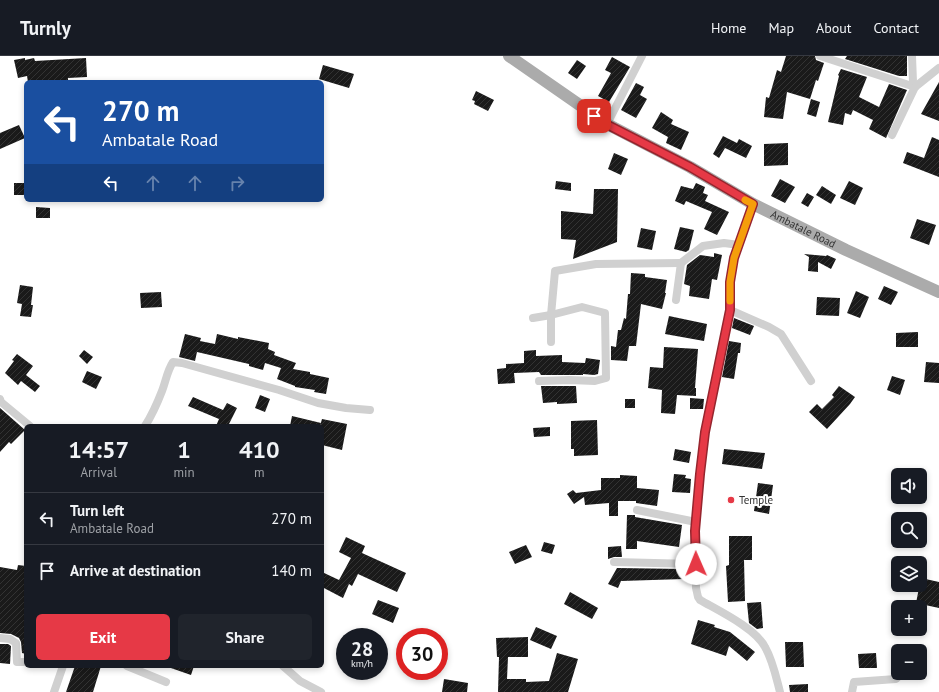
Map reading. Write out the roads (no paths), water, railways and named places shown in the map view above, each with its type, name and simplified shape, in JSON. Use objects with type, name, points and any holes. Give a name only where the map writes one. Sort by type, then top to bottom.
[{"type":"main road","name":"Ambatale Road","points":[[509,56],[606,124],[690,167],[753,204],[846,250],[939,292]]},
{"type":"street","points":[[606,124],[642,56]]},
{"type":"street","points":[[820,56],[915,87]]},
{"type":"street","points":[[912,56],[913,82],[915,87]]},
{"type":"street","points":[[892,135],[915,87],[939,68]]},
{"type":"street","points":[[753,204],[734,258],[730,282],[730,310],[705,432],[696,522],[696,588],[698,597],[752,631],[758,637],[766,648],[780,692]]},
{"type":"street","points":[[551,342],[551,316],[555,271],[596,264],[681,262],[703,246],[724,243],[739,245]]},
{"type":"street","points":[[676,300],[681,262]]},
{"type":"street","points":[[533,318],[551,316],[582,307],[605,313],[606,378],[595,382],[539,380]]},
{"type":"street","points":[[730,310],[769,327],[781,334],[811,381]]},
{"type":"street","points":[[146,424],[153,412],[162,391],[168,371],[173,362],[182,363],[279,390],[318,403],[346,408],[370,410]]},
{"type":"street","points":[[0,401],[28,424]]},
{"type":"street","points":[[636,510],[696,522]]},
{"type":"street","points":[[614,562],[696,564]]},
{"type":"street","points":[[0,638],[10,639],[16,643],[17,662],[24,662]]},
{"type":"street","points":[[54,692],[60,668]]},
{"type":"street","points":[[132,668],[166,682]]},
{"type":"street","points":[[285,668],[300,681],[321,692]]},
{"type":"street","points":[[852,692],[854,682],[891,679]]},
{"type":"place","name":"Temple","points":[[731,500]]}]
